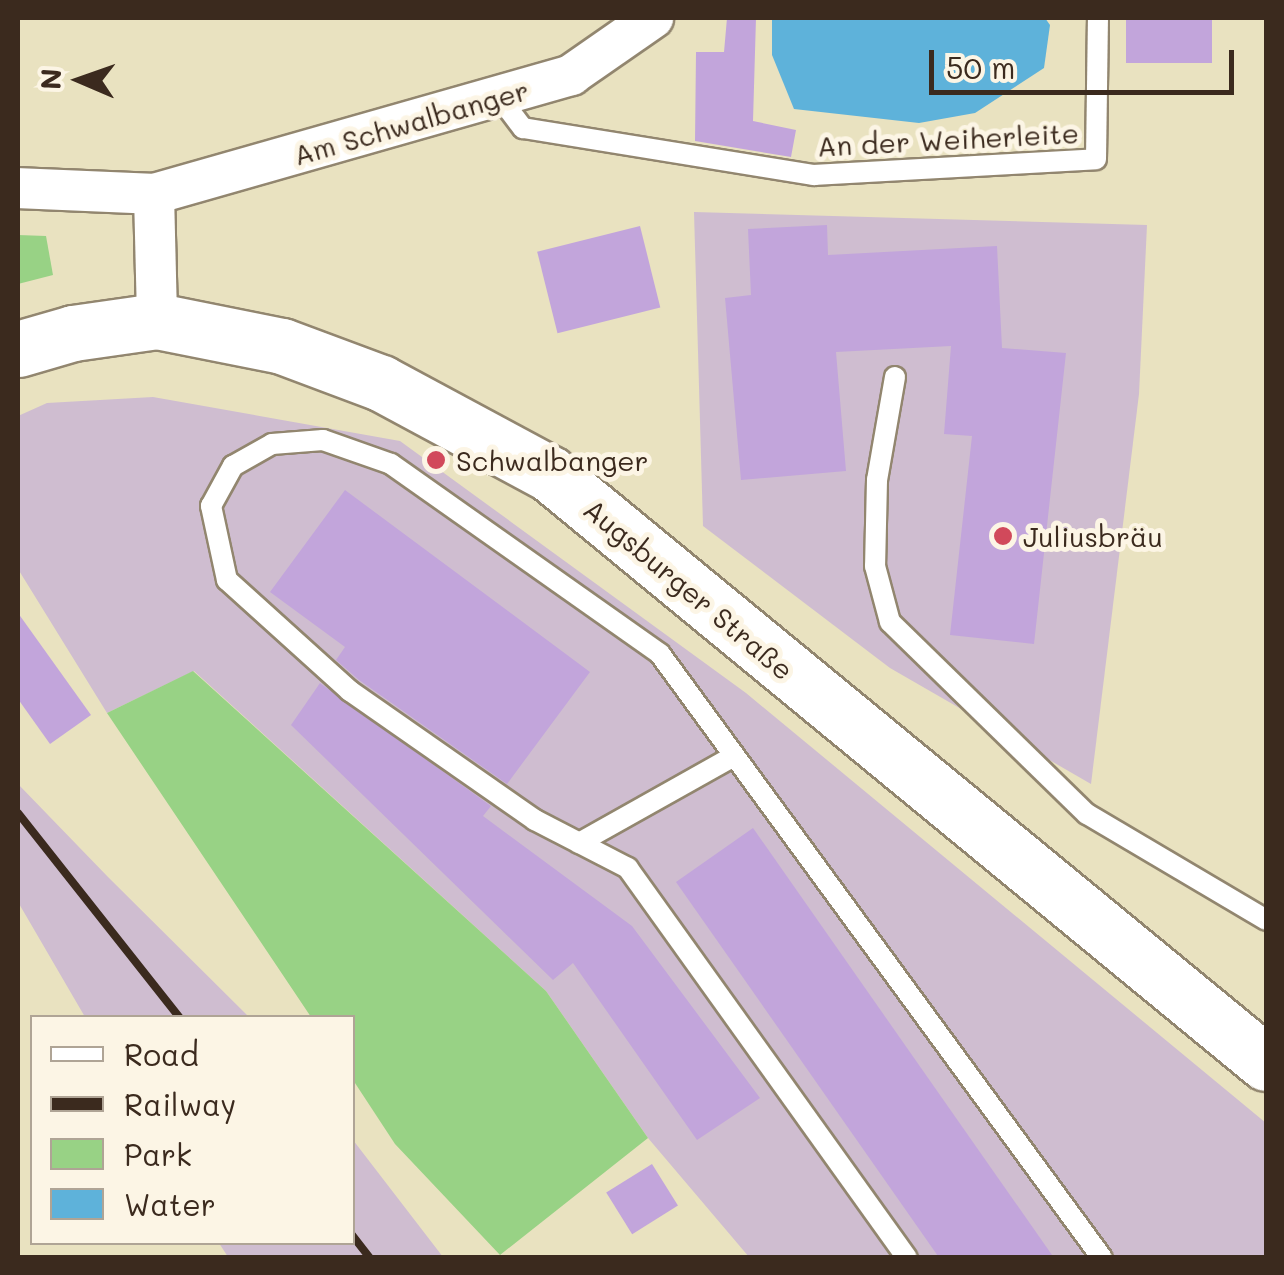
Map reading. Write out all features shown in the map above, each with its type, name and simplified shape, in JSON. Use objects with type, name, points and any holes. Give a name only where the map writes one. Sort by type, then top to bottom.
[{"type":"main road","name":"Augsburger Straße","points":[[18,349],[73,333],[157,321],[282,346],[382,384],[550,474],[1266,1063]]},
{"type":"street","name":"Am Schwalbanger","points":[[18,188],[154,194],[571,75],[653,18]]},
{"type":"street","points":[[154,194],[157,321]]},
{"type":"lane","name":"An der Weiherleite","points":[[500,98],[523,128],[814,175],[1096,159],[1098,18]]},
{"type":"lane","points":[[895,377],[877,480],[876,566],[890,622],[1087,814],[1266,920]]},
{"type":"lane","points":[[907,1258],[628,868],[535,820],[350,692],[226,580],[212,506],[233,466],[272,444],[323,440],[391,464],[660,654],[1102,1258]]},
{"type":"lane","points":[[578,843],[734,756]]},
{"type":"shaded area","name":"Juliusbräu","points":[[694,212],[1147,225],[1139,394],[1091,784],[890,668],[703,526]]},
{"type":"shaded area","points":[[153,397],[400,441],[746,693],[1266,1123],[1266,1257],[749,1257],[648,1138],[546,991],[194,671],[107,713],[18,569],[18,416],[47,403]]},
{"type":"shaded area","points":[[18,784],[247,1015],[84,1015],[18,902]]},
{"type":"shaded area","points":[[355,1143],[443,1257],[228,1257],[220,1245],[355,1245]]},
{"type":"green space","points":[[18,235],[46,236],[53,275],[18,284]]},
{"type":"green space","points":[[193,671],[546,991],[648,1138],[500,1255],[395,1144],[355,1083],[355,1015],[310,1015],[107,713]]},
{"type":"water","points":[[772,18],[1045,18],[1050,25],[1044,68],[975,113],[919,123],[794,109],[772,55]]},
{"type":"building","points":[[727,18],[756,18],[753,121],[796,130],[791,157],[695,141],[696,52],[724,52]]},
{"type":"building","points":[[1126,18],[1212,18],[1212,63],[1126,63]]},
{"type":"building","points":[[827,225],[828,255],[997,246],[1002,348],[1066,353],[1034,644],[950,635],[972,436],[944,434],[951,346],[836,352],[846,471],[741,480],[725,298],[751,295],[748,229]]},
{"type":"building","points":[[640,226],[660,308],[557,333],[537,252]]},
{"type":"building","points":[[345,490],[590,672],[507,784],[359,680],[336,660],[345,647],[270,592]]},
{"type":"building","points":[[18,613],[91,715],[50,744],[18,699]]},
{"type":"building","points":[[320,683],[491,806],[483,816],[632,926],[760,1098],[697,1140],[573,963],[553,980],[291,725]]},
{"type":"building","points":[[753,828],[1054,1258],[939,1258],[676,882]]},
{"type":"building","points":[[652,1164],[678,1206],[632,1234],[606,1193]]},
{"type":"railway","points":[[18,813],[178,1015]]},
{"type":"railway","points":[[355,1239],[370,1258]]},
{"type":"place","name":"Schwalbanger","points":[[436,460]]},
{"type":"place","name":"Juliusbräu","points":[[1003,536]]}]
